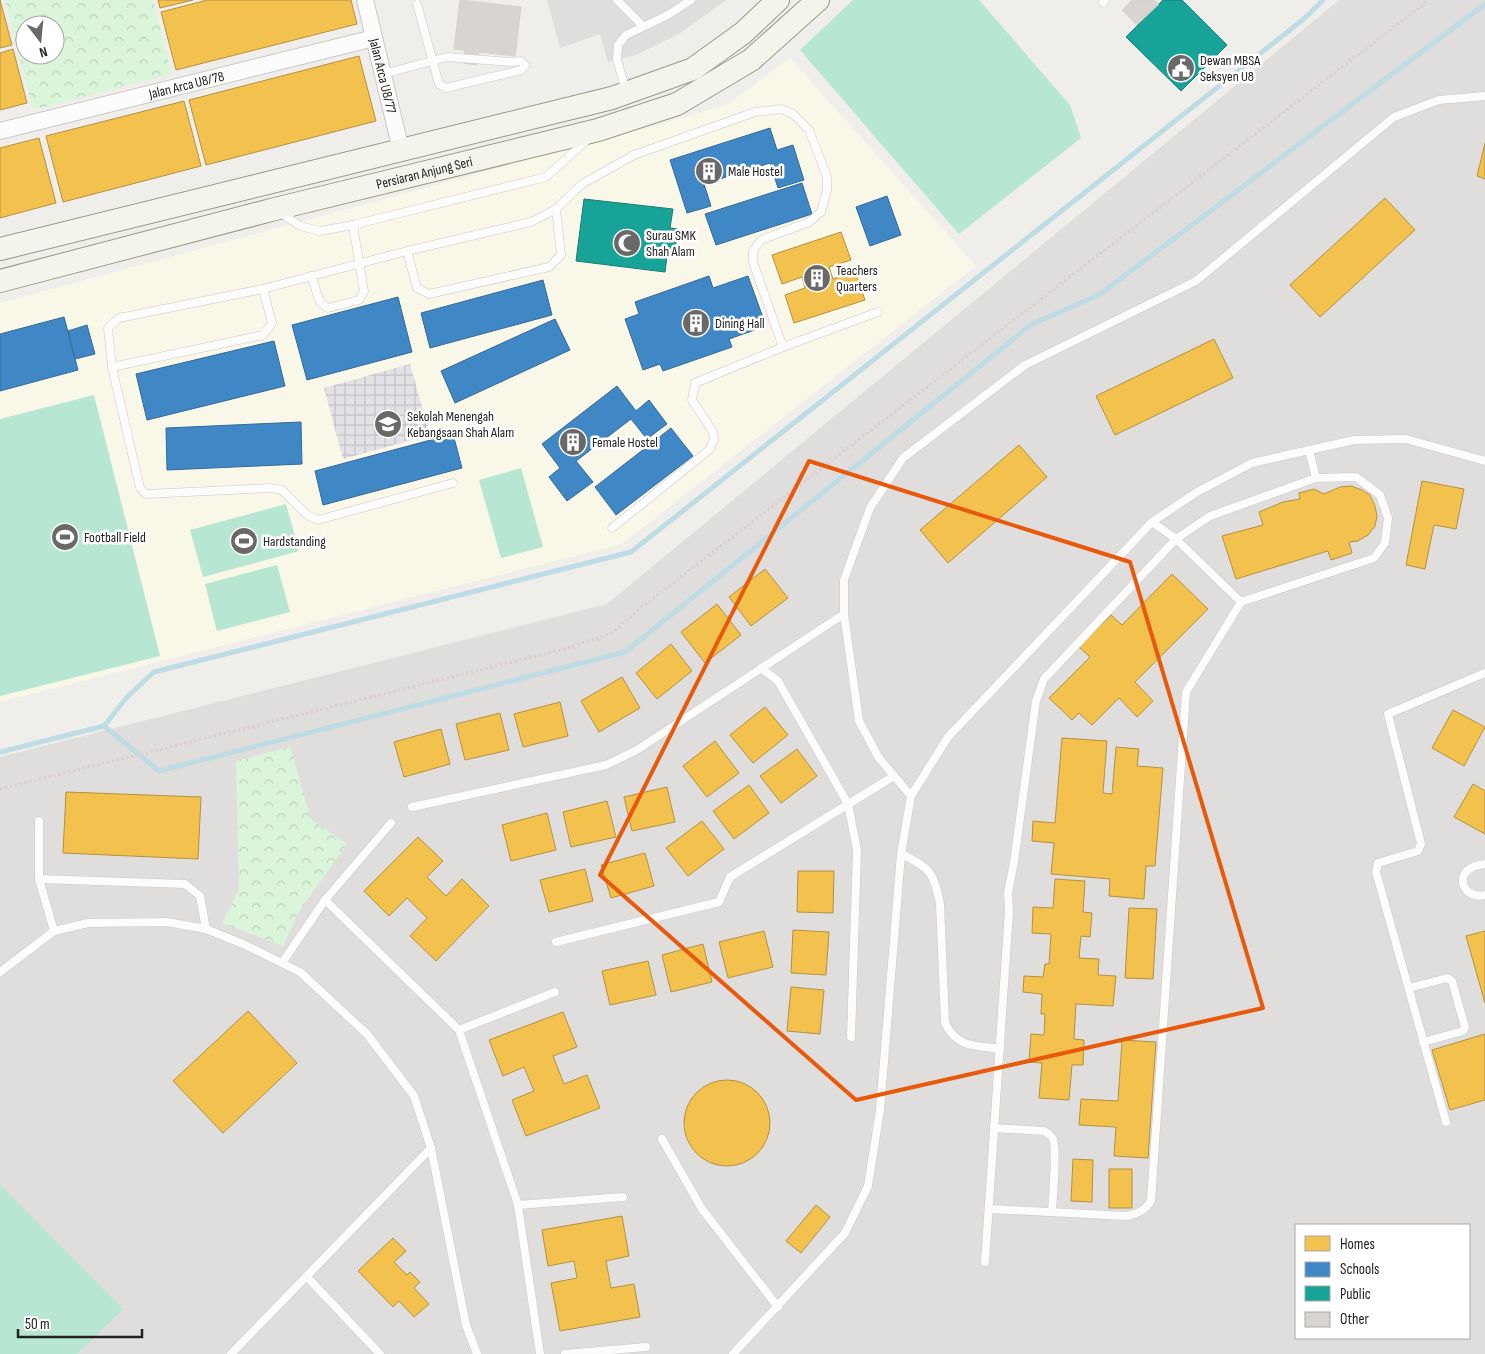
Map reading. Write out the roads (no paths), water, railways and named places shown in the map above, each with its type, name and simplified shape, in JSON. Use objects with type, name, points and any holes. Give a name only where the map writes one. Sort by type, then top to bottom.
[{"type":"street","name":"Jalan Arca U8/77","points":[[365,0],[401,150]]},
{"type":"street","name":"Persiaran Anjung Seri","points":[[0,249],[612,98],[693,69],[743,33],[778,0]]},
{"type":"street","name":"Persiaran Anjung Seri","points":[[0,281],[275,209],[598,130],[677,104],[751,60],[818,0]]},
{"type":"street","name":"Jalan Arca U8/78","points":[[0,132],[374,38]]},
{"type":"lane","points":[[617,0],[643,26]]},
{"type":"lane","points":[[627,93],[617,60],[618,45],[626,35],[668,15],[691,0]]},
{"type":"lane","points":[[383,74],[432,61],[447,57],[511,62],[522,61],[525,65],[522,70],[446,88],[439,84],[432,61],[417,4]]},
{"type":"lane","points":[[911,796],[879,758],[859,721],[844,614],[844,580],[870,508],[903,458],[1025,365],[1196,281],[1394,117],[1439,100],[1485,96]]},
{"type":"lane","points":[[453,483],[318,520],[307,515],[282,490],[270,488],[146,494],[140,488],[112,368],[108,328],[119,318],[263,289],[407,251],[531,222],[556,209],[582,184],[634,155],[755,112],[781,109],[793,114],[809,130],[827,176],[827,190],[821,212],[809,222],[760,240],[753,251],[753,262],[783,347]]},
{"type":"lane","points":[[275,209],[300,226],[320,231],[353,225],[546,177],[598,130]]},
{"type":"lane","points":[[407,251],[417,288],[429,294],[549,268],[561,255],[556,209]]},
{"type":"lane","points":[[311,276],[320,302],[328,308],[359,300],[364,291],[353,225]]},
{"type":"lane","points":[[112,368],[263,334],[272,323],[263,289]]},
{"type":"lane","points":[[612,528],[709,450],[714,440],[713,432],[692,400],[695,382],[878,312]]},
{"type":"lane","points":[[733,1354],[845,1233],[868,1186],[880,1110],[901,854],[911,796],[948,737],[1152,522],[1197,492],[1252,464],[1354,440],[1406,440],[1485,461]]},
{"type":"lane","points":[[1308,450],[1316,478]]},
{"type":"lane","points":[[985,1262],[1009,911],[1008,893],[1036,701],[1044,679],[1176,540],[1210,516],[1316,478],[1356,478],[1380,495],[1388,518],[1385,543],[1374,558],[1241,602],[1186,692],[1150,1201],[1146,1208],[1127,1216],[989,1208]]},
{"type":"lane","points":[[1152,522],[1176,540],[1241,602]]},
{"type":"lane","points":[[412,807],[606,765],[637,750],[844,614]]},
{"type":"lane","points":[[762,668],[778,681],[848,804],[857,850],[851,1037]]},
{"type":"lane","points":[[1446,1122],[1376,872],[1378,863],[1418,851],[1421,844],[1388,714],[1485,673]]},
{"type":"lane","points":[[556,942],[719,902],[730,877],[894,776]]},
{"type":"lane","points":[[39,821],[39,879],[54,931]]},
{"type":"lane","points":[[282,964],[325,900],[391,823]]},
{"type":"lane","points":[[901,854],[919,862],[931,875],[936,885],[940,904],[945,1023],[948,1030],[962,1043],[1000,1050]]},
{"type":"lane","points":[[1485,864],[1473,867],[1467,871],[1463,876],[1463,884],[1465,890],[1472,895],[1485,896]]},
{"type":"lane","points":[[39,879],[185,884],[200,896],[206,929]]},
{"type":"lane","points":[[325,900],[459,1030],[518,1205],[540,1354]]},
{"type":"lane","points":[[0,972],[54,931],[88,923],[167,922],[206,929],[243,944],[300,972],[367,1034],[414,1096],[431,1148],[466,1325],[477,1354]]},
{"type":"lane","points":[[1409,988],[1447,978],[1452,981],[1465,1027],[1463,1031],[1423,1042]]},
{"type":"lane","points":[[459,1030],[556,992]]},
{"type":"lane","points":[[994,1128],[1044,1131],[1054,1140],[1052,1211]]},
{"type":"lane","points":[[662,1139],[702,1209],[778,1307]]},
{"type":"lane","points":[[231,1354],[431,1148]]},
{"type":"lane","points":[[518,1205],[623,1196]]},
{"type":"lane","points":[[307,1276],[380,1354]]},
{"type":"lane","points":[[565,1354],[646,1347]]},
{"type":"waterway","points":[[0,752],[104,726],[128,696],[154,672],[631,552],[1305,18],[1323,0]]},
{"type":"waterway","points":[[104,726],[159,771],[625,652],[1032,324],[1099,295],[1485,4]]},
{"type":"place","name":"Dewan MBSA Seksyen U8","points":[[1181,68]]},
{"type":"place","name":"Male Hostel","points":[[709,171]]},
{"type":"place","name":"Surau SMK Shah Alam","points":[[627,243]]},
{"type":"place","name":"Teachers Quarters","points":[[817,278]]},
{"type":"place","name":"Dining Hall","points":[[696,323]]},
{"type":"place","name":"Sekolah Menengah Kebangsaan Shah Alam","points":[[388,424]]},
{"type":"place","name":"Female Hostel","points":[[573,442]]},
{"type":"place","name":"Football Field","points":[[65,537]]},
{"type":"place","name":"Hardstanding","points":[[244,541]]}]
